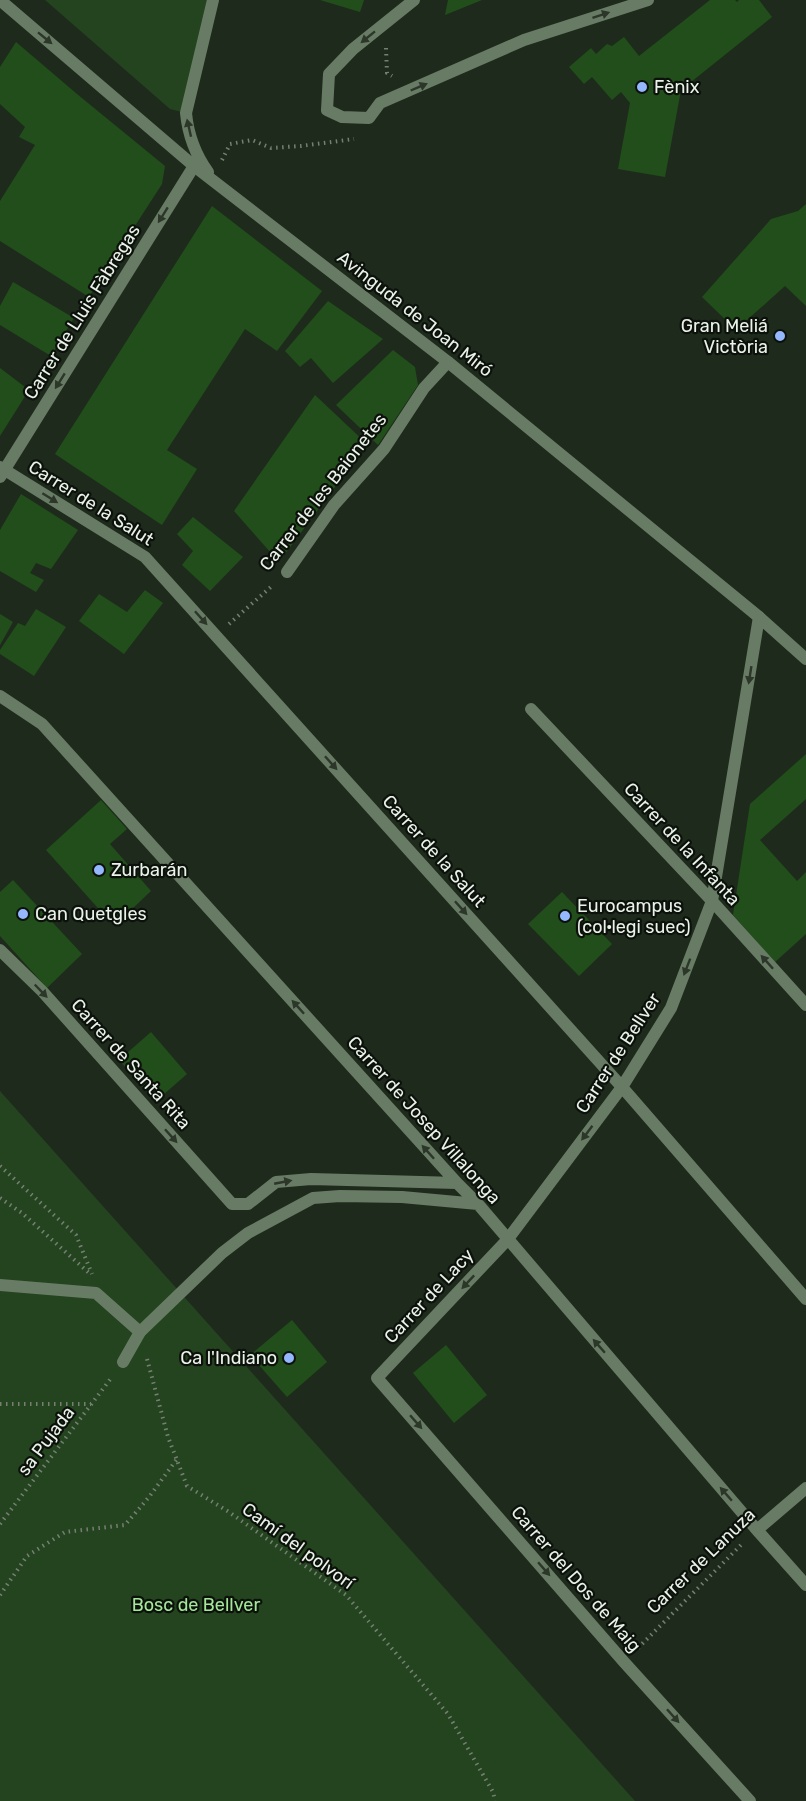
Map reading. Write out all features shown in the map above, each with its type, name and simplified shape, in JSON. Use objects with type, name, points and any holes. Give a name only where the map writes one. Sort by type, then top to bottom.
[{"type":"street","points":[[213,0],[186,113],[187,127],[194,147],[214,180]]},
{"type":"street","points":[[414,0],[353,49],[328,74],[327,110],[342,117],[369,118],[380,103],[524,40],[648,0]]},
{"type":"street","name":"Avinguda de Joan Miró","points":[[2,7],[69,58],[194,166],[448,362],[806,658]]},
{"type":"street","name":"Carrer de Lluis Fàbregas","points":[[2,471],[194,166]]},
{"type":"street","name":"Carrer de les Baionetes","points":[[287,572],[334,505],[384,449],[424,388],[448,362]]},
{"type":"street","name":"Carrer de la Salut","points":[[2,471],[145,556],[622,1087],[806,1299]]},
{"type":"street","name":"Carrer de Bellver","points":[[508,1239],[622,1087],[671,1008],[712,901],[759,617]]},
{"type":"street","name":"Carrer de Josep Villalonga","points":[[0,696],[42,724],[478,1204],[806,1585]]},
{"type":"street","name":"Carrer de la Infanta","points":[[531,709],[712,901],[806,1005]]},
{"type":"street","name":"Carrer de Santa Rita","points":[[0,950],[42,991],[232,1204],[248,1204],[276,1182],[311,1179],[457,1183]]},
{"type":"street","points":[[123,1362],[140,1332],[222,1253],[248,1233],[313,1198],[402,1197],[478,1204]]},
{"type":"street","name":"Carrer de Lacy","points":[[377,1378],[508,1239]]},
{"type":"street","points":[[0,1285],[96,1293],[140,1332]]},
{"type":"street","name":"Carrer del Dos de Maig","points":[[377,1378],[624,1662],[750,1801]]},
{"type":"street","name":"Carrer de Lanuza","points":[[757,1530],[806,1488]]},
{"type":"path","points":[[386,44],[387,73],[417,88]]},
{"type":"path","points":[[214,180],[230,144],[252,140],[271,148],[360,138],[369,118]]},
{"type":"path","name":"Carrer de les Baionetes","points":[[216,636],[287,572]]},
{"type":"path","points":[[0,1166],[76,1235],[94,1277],[22,1213],[0,1198]]},
{"type":"path","name":"Camí del polvorí","points":[[140,1332],[168,1437],[187,1486],[230,1512],[346,1596],[448,1714],[493,1792],[495,1801]]},
{"type":"path","name":"sa Pujada","points":[[0,1524],[123,1362]]},
{"type":"path","points":[[0,1404],[91,1404]]},
{"type":"path","points":[[0,1595],[27,1556],[65,1532],[125,1525],[177,1459]]},
{"type":"path","name":"Carrer de Lanuza","points":[[624,1662],[757,1530]]},
{"type":"green space","points":[[45,0],[213,0],[186,113],[170,109]]},
{"type":"green space","name":"Bosc de Bellver","points":[[0,1091],[635,1801],[0,1801]]},
{"type":"building","points":[[320,0],[364,0],[360,12]]},
{"type":"building","points":[[448,0],[482,0],[445,15]]},
{"type":"building","name":"Fènix","points":[[710,0],[735,0],[737,2],[739,0],[759,0],[772,17],[681,90],[665,177],[618,169],[630,103],[621,92],[612,100],[592,77],[584,84],[569,67],[591,48],[596,54],[607,44],[612,46],[624,37],[639,56]]},
{"type":"building","points":[[16,42],[165,166],[162,184],[89,297],[0,241],[0,201],[35,145],[19,137],[25,127],[0,104],[0,67]]},
{"type":"building","points":[[806,204],[806,306],[785,286],[736,330],[702,297],[771,219],[798,211]]},
{"type":"building","points":[[212,206],[322,291],[277,351],[245,329],[167,450],[197,469],[162,525],[55,454]]},
{"type":"building","points":[[13,282],[74,318],[51,356],[0,325],[0,306]]},
{"type":"building","points":[[328,301],[383,339],[333,383],[311,358],[300,367],[285,351]]},
{"type":"building","points":[[393,350],[415,367],[418,385],[378,445],[336,405]]},
{"type":"building","points":[[0,368],[29,390],[0,436]]},
{"type":"building","points":[[315,395],[367,444],[279,562],[234,511]]},
{"type":"building","points":[[21,494],[78,530],[51,569],[36,563],[30,573],[44,580],[36,592],[0,571],[0,530]]},
{"type":"building","points":[[193,517],[243,557],[210,591],[182,565],[193,551],[177,534]]},
{"type":"building","points":[[145,590],[163,603],[124,654],[79,621],[99,594],[127,612]]},
{"type":"building","points":[[36,609],[66,627],[34,676],[0,654],[0,650],[18,623],[25,626]]},
{"type":"building","points":[[0,614],[13,622],[0,645]]},
{"type":"building","points":[[806,754],[806,799],[760,840],[797,881],[806,872],[806,934],[775,962],[733,915],[750,804]]},
{"type":"building","name":"Zurbarán","points":[[101,800],[127,829],[110,844],[151,891],[114,926],[46,850]]},
{"type":"building","name":"Can Quetgles","points":[[13,880],[82,954],[47,988],[0,936],[0,892]]},
{"type":"building","points":[[562,892],[612,944],[579,976],[528,924]]},
{"type":"building","points":[[151,1032],[187,1074],[155,1102],[119,1060]]},
{"type":"building","name":"Ca l'Indiano","points":[[292,1320],[327,1362],[287,1397],[250,1355]]},
{"type":"building","points":[[446,1345],[487,1395],[454,1423],[413,1373]]},
{"type":"place","name":"Fènix","points":[[642,87]]},
{"type":"place","name":"Gran Meliá Victòria","points":[[780,336]]},
{"type":"place","name":"Zurbarán","points":[[99,870]]},
{"type":"place","name":"Can Quetgles","points":[[23,914]]},
{"type":"place","name":"Eurocampus (col·legi suec)","points":[[565,916]]},
{"type":"place","name":"Ca l'Indiano","points":[[289,1358]]}]
